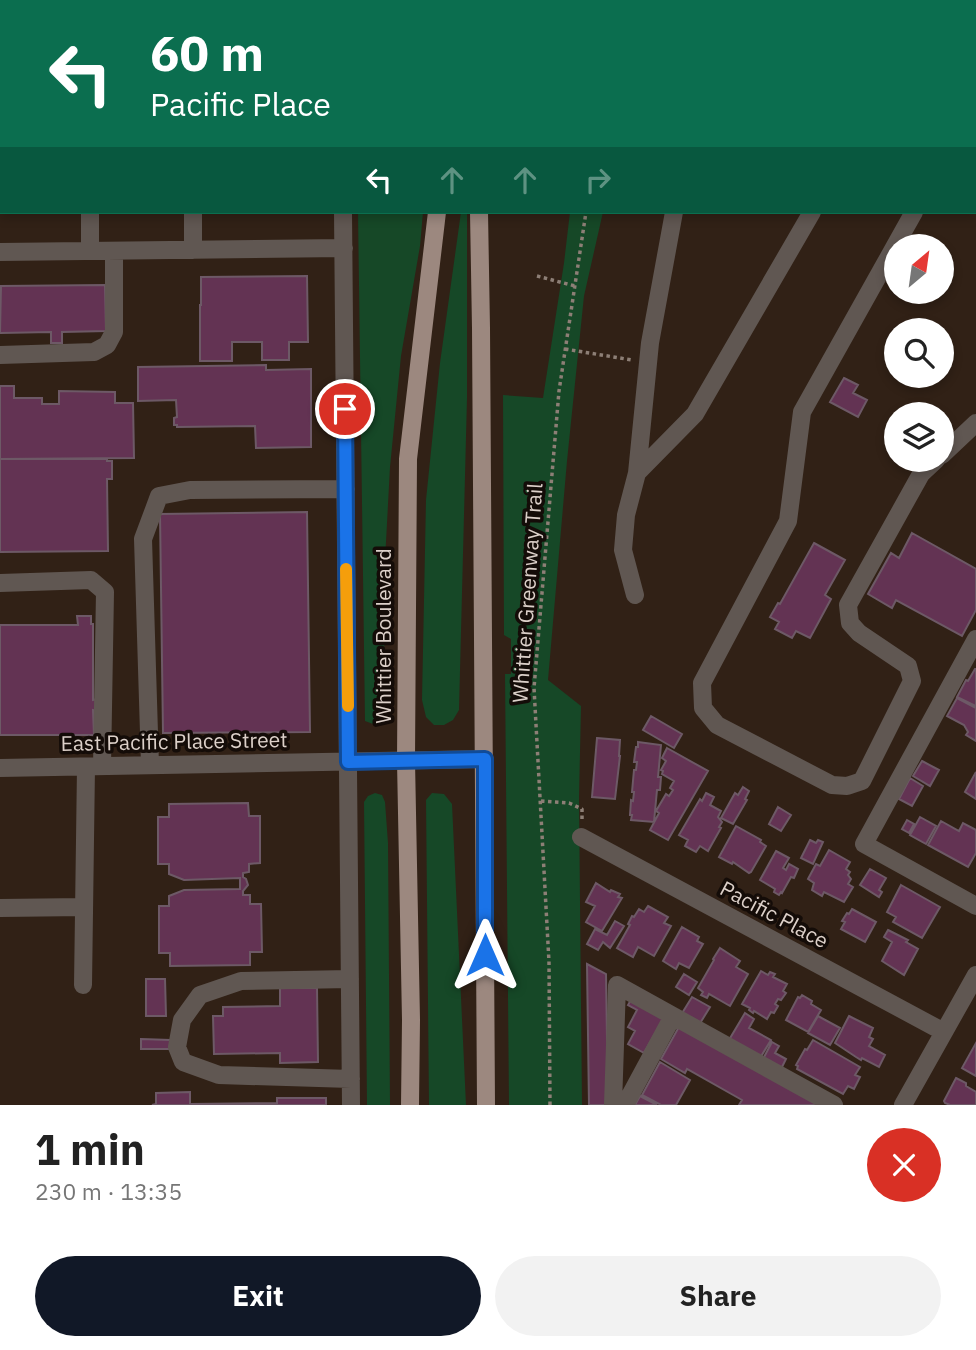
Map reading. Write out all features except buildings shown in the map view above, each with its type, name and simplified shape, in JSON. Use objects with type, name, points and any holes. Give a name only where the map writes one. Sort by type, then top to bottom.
[{"type":"main road","name":"Whittier Boulevard","points":[[410,1105],[411,1006],[406,761],[408,459],[437,214]]},
{"type":"main road","points":[[479,214],[486,1105]]},
{"type":"street","points":[[90,214],[90,251]]},
{"type":"street","points":[[193,214],[193,250]]},
{"type":"street","points":[[343,214],[351,1105]]},
{"type":"street","points":[[635,595],[623,550],[626,515],[637,473],[650,343],[674,214]]},
{"type":"street","points":[[637,473],[695,414],[811,214]]},
{"type":"street","points":[[913,214],[802,412],[788,521],[702,683],[703,708],[717,726],[832,785],[847,786],[862,780],[912,681],[908,666],[850,623],[848,605],[923,472]]},
{"type":"street","points":[[0,252],[344,248]]},
{"type":"street","points":[[0,355],[93,352],[107,345],[114,332],[114,251]]},
{"type":"street","points":[[954,444],[976,424]]},
{"type":"street","points":[[150,765],[143,539],[159,496],[190,489],[346,489]]},
{"type":"street","points":[[0,583],[91,580],[105,593],[84,907],[83,985]]},
{"type":"street","points":[[976,639],[864,844],[976,906]]},
{"type":"street","points":[[348,762],[485,759]]},
{"type":"street","name":"East Pacific Place Street","points":[[0,768],[348,762]]},
{"type":"street","name":"Pacific Place","points":[[582,837],[944,1032]]},
{"type":"street","points":[[0,908],[84,907]]},
{"type":"street","points":[[903,1105],[976,975]]},
{"type":"street","points":[[350,979],[241,981],[200,995],[181,1020],[177,1047],[183,1062],[219,1075],[351,1079]]},
{"type":"street","points":[[613,1105],[617,985],[834,1105]]},
{"type":"street","points":[[625,1105],[673,1016]]},
{"type":"path","name":"Whittier Greenway Trail","points":[[551,1105],[549,962],[534,688],[559,390],[586,214]]},
{"type":"path","points":[[537,276],[575,286]]},
{"type":"path","points":[[565,349],[648,362]]},
{"type":"path","points":[[541,801],[569,803],[582,809],[582,837]]},
{"type":"green space","points":[[358,214],[423,214],[401,356],[390,467],[383,598],[386,712],[381,723],[365,721]]},
{"type":"green space","points":[[461,214],[467,214],[467,398],[459,710],[453,720],[444,725],[434,725],[426,717],[422,700],[426,500],[440,363]]},
{"type":"green space","points":[[570,214],[603,214],[584,296],[548,680],[581,706],[579,799],[582,1105],[509,1105],[505,674],[511,674],[511,639],[504,635],[503,395],[543,398]]},
{"type":"green space","points":[[375,793],[382,795],[385,802],[388,843],[390,1105],[367,1105],[364,802],[368,796]]},
{"type":"green space","points":[[432,793],[444,794],[452,804],[466,1105],[429,1105],[426,800]]},
{"type":"slow traffic","points":[[346,569],[348,706]]},
{"type":"route","points":[[345,409],[348,762],[485,759],[485,955]]}]
